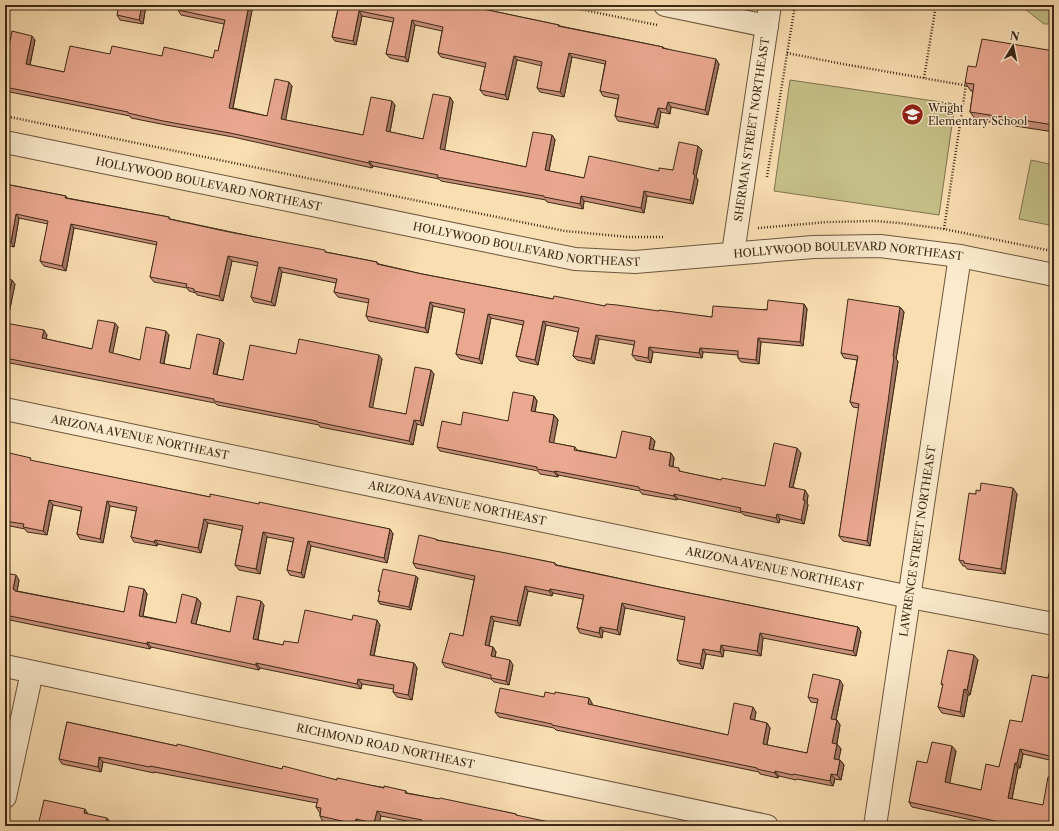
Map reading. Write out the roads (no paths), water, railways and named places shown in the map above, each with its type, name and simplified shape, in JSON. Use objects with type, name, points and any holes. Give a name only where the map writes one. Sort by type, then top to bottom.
[{"type":"street","points":[[665,5],[768,15]]},
{"type":"street","name":"SHERMAN STREET NORTHEAST","points":[[733,253],[768,15]]},
{"type":"street","name":"HOLLYWOOD BOULEVARD NORTHEAST","points":[[5,142],[575,259],[635,262],[813,246],[880,246],[960,256],[1054,275]]},
{"type":"street","name":"LAWRENCE STREET NORTHEAST","points":[[875,826],[960,256]]},
{"type":"street","name":"ARIZONA AVENUE NORTHEAST","points":[[5,409],[910,597],[1054,624]]},
{"type":"street","name":"RICHMOND ROAD NORTHEAST","points":[[5,666],[767,826]]},
{"type":"street","points":[[5,797],[32,672]]},
{"type":"place","name":"Wright Elementary School","points":[[912,114]]}]
